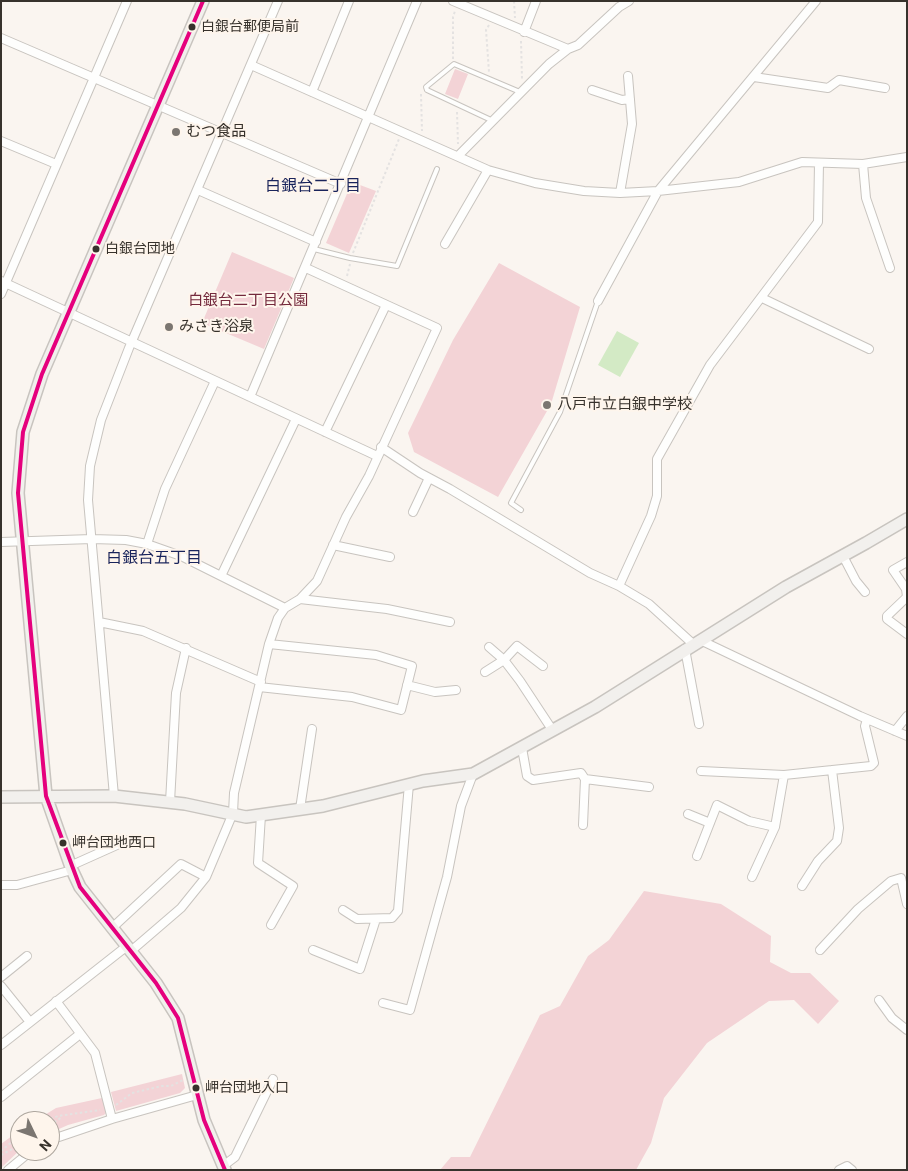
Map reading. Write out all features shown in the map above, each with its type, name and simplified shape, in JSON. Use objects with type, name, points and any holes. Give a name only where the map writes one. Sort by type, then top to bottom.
[{"type":"street","points":[[1,294],[4,282],[127,1]]},
{"type":"street","points":[[203,1],[42,374],[23,432],[18,493],[21,540],[46,796],[71,868],[90,901],[156,983],[178,1018],[185,1039],[204,1120],[224,1168],[235,1157],[273,1079]]},
{"type":"street","points":[[114,796],[88,500],[90,466],[101,420],[132,342],[278,1]]},
{"type":"street","points":[[312,92],[349,1]]},
{"type":"street","points":[[250,397],[417,1]]},
{"type":"street","points":[[522,34],[536,1]]},
{"type":"street","points":[[458,155],[521,91],[568,50],[578,45],[619,7],[630,1]]},
{"type":"street","points":[[598,301],[658,191],[816,1]]},
{"type":"street","points":[[455,5],[522,34],[568,50]]},
{"type":"street","points":[[1,38],[341,184]]},
{"type":"street","points":[[251,65],[458,155],[488,170],[535,183],[584,191],[620,194],[658,191],[739,182],[802,162],[863,164],[907,157]]},
{"type":"street","points":[[620,194],[632,124],[628,76]]},
{"type":"street","points":[[754,76],[828,88],[838,80],[885,88]]},
{"type":"street","points":[[592,90],[622,100],[630,99]]},
{"type":"street","points":[[1,141],[56,164]]},
{"type":"street","points":[[619,586],[651,516],[657,496],[657,459],[710,365],[818,222],[819,163]]},
{"type":"street","points":[[863,164],[866,198],[890,268]]},
{"type":"street","points":[[445,244],[488,170]]},
{"type":"street","points":[[198,190],[315,246]]},
{"type":"street","points":[[1,1045],[56,1001],[129,949],[181,908],[206,877],[233,814],[234,793],[269,644],[278,618],[284,608],[300,599],[317,582],[437,328],[306,268]]},
{"type":"street","points":[[4,282],[377,456]]},
{"type":"street","points":[[762,298],[869,349]]},
{"type":"street","points":[[325,432],[386,305]]},
{"type":"street","points":[[147,544],[165,490],[214,381]]},
{"type":"street","points":[[221,576],[296,419]]},
{"type":"street","points":[[381,447],[429,478],[590,573],[619,586],[649,604],[693,644],[907,736]]},
{"type":"street","points":[[414,512],[429,478]]},
{"type":"street","points":[[1,797],[114,796],[170,802],[246,817],[300,809],[409,784],[473,774],[595,707],[786,587],[907,519]]},
{"type":"street","points":[[1,542],[92,539],[126,540],[147,544],[181,556],[284,608]]},
{"type":"street","points":[[334,545],[390,556]]},
{"type":"street","points":[[843,556],[856,581],[865,592]]},
{"type":"street","points":[[907,562],[893,570],[906,589],[907,596],[887,616],[887,619],[907,634]]},
{"type":"street","points":[[300,599],[387,609],[450,622]]},
{"type":"street","points":[[99,622],[143,631],[186,648],[260,685],[352,697],[401,710],[412,666],[376,655],[269,644]]},
{"type":"street","points":[[693,644],[700,724]]},
{"type":"street","points":[[485,672],[504,660],[517,646],[543,666]]},
{"type":"street","points":[[490,647],[504,660],[552,730]]},
{"type":"street","points":[[170,802],[176,693],[186,648]]},
{"type":"street","points":[[407,685],[435,692],[456,690]]},
{"type":"street","points":[[895,731],[907,716]]},
{"type":"street","points":[[701,771],[784,775],[871,766],[874,763],[865,726],[867,719]]},
{"type":"street","points":[[300,809],[312,729]]},
{"type":"street","points":[[522,748],[527,776],[533,780],[581,773],[585,778],[583,825]]},
{"type":"street","points":[[802,886],[818,861],[837,841],[839,828],[832,770]]},
{"type":"street","points":[[383,1003],[410,1010],[447,877],[461,806],[473,774]]},
{"type":"street","points":[[752,877],[775,827],[784,775]]},
{"type":"street","points":[[585,778],[649,787]]},
{"type":"street","points":[[343,910],[357,919],[392,918],[398,911],[409,784]]},
{"type":"street","points":[[696,856],[717,805],[748,821],[775,827]]},
{"type":"street","points":[[688,814],[710,823]]},
{"type":"street","points":[[261,815],[258,863],[294,886],[272,925]]},
{"type":"street","points":[[1,885],[17,885],[71,868],[128,840]]},
{"type":"street","points":[[112,928],[181,864],[206,877]]},
{"type":"street","points":[[820,950],[858,909],[891,881],[901,878],[907,904]]},
{"type":"street","points":[[313,950],[360,968],[376,919]]},
{"type":"street","points":[[1,977],[26,956]]},
{"type":"street","points":[[1,986],[30,1022]]},
{"type":"street","points":[[878,1000],[892,1018],[907,1030]]},
{"type":"street","points":[[56,1001],[95,1053],[112,1119]]},
{"type":"street","points":[[1,1097],[80,1034]]},
{"type":"street","points":[[60,1137],[112,1119],[197,1095]]},
{"type":"street","points":[[8,1170],[19,1161]]},
{"type":"street","points":[[838,1170],[847,1166],[852,1170]]},
{"type":"lane","points":[[491,120],[427,90],[426,87],[454,64],[521,91]]},
{"type":"lane","points":[[315,246],[350,258],[397,266],[437,169]]},
{"type":"lane","points":[[521,510],[511,503],[560,412],[598,301]]},
{"type":"path","points":[[514,1],[515,20]]},
{"type":"path","points":[[454,64],[453,17],[455,5]]},
{"type":"path","points":[[490,23],[486,30],[490,79]]},
{"type":"path","points":[[521,91],[522,34]]},
{"type":"path","points":[[423,141],[420,95],[427,90]]},
{"type":"path","points":[[457,104],[458,155]]},
{"type":"path","points":[[344,286],[351,267],[350,258],[402,132]]},
{"type":"path","points":[[60,1118],[64,1115]]},
{"type":"green space","points":[[455,69],[468,74],[458,99],[445,94]]},
{"type":"green space","points":[[352,182],[376,191],[349,253],[326,243]]},
{"type":"green space","name":"白銀台二丁目公園","points":[[232,252],[294,278],[264,349],[202,323]]},
{"type":"green space","points":[[499,263],[580,307],[551,404],[498,497],[414,452],[408,433],[453,340]]},
{"type":"green space","points":[[644,891],[721,904],[771,936],[770,962],[791,973],[810,973],[839,1001],[818,1024],[794,1000],[769,1001],[707,1043],[664,1098],[651,1143],[636,1170],[440,1170],[451,1157],[470,1157],[540,1015],[560,1006],[588,956],[609,940]]},
{"type":"green space","points":[[182,1074],[185,1088],[180,1093],[116,1111],[111,1092]]},
{"type":"green space","points":[[102,1098],[106,1113],[60,1129],[60,1111],[51,1111],[56,1108]]},
{"type":"green space","points":[[10,1137],[10,1159],[1,1168],[1,1144]]},
{"type":"shaded area","points":[[617,331],[639,343],[620,377],[598,365]]},
{"type":"transit line","points":[[203,1],[42,374],[23,432],[18,493],[46,796],[80,887],[156,983],[178,1018],[204,1120],[225,1170]]},
{"type":"place","name":"白銀台郵便局前","points":[[192,27]]},
{"type":"place","name":"むつ食品","points":[[176,132]]},
{"type":"place","name":"白銀台団地","points":[[96,249]]},
{"type":"place","name":"みさき浴泉","points":[[169,327]]},
{"type":"place","name":"八戸市立白銀中学校","points":[[547,405]]},
{"type":"place","name":"岬台団地西口","points":[[63,843]]},
{"type":"place","name":"岬台団地入口","points":[[196,1088]]},
{"type":"district","name":"白銀台二丁目","points":[[313,187]]},
{"type":"district","name":"白銀台五丁目","points":[[154,559]]}]
